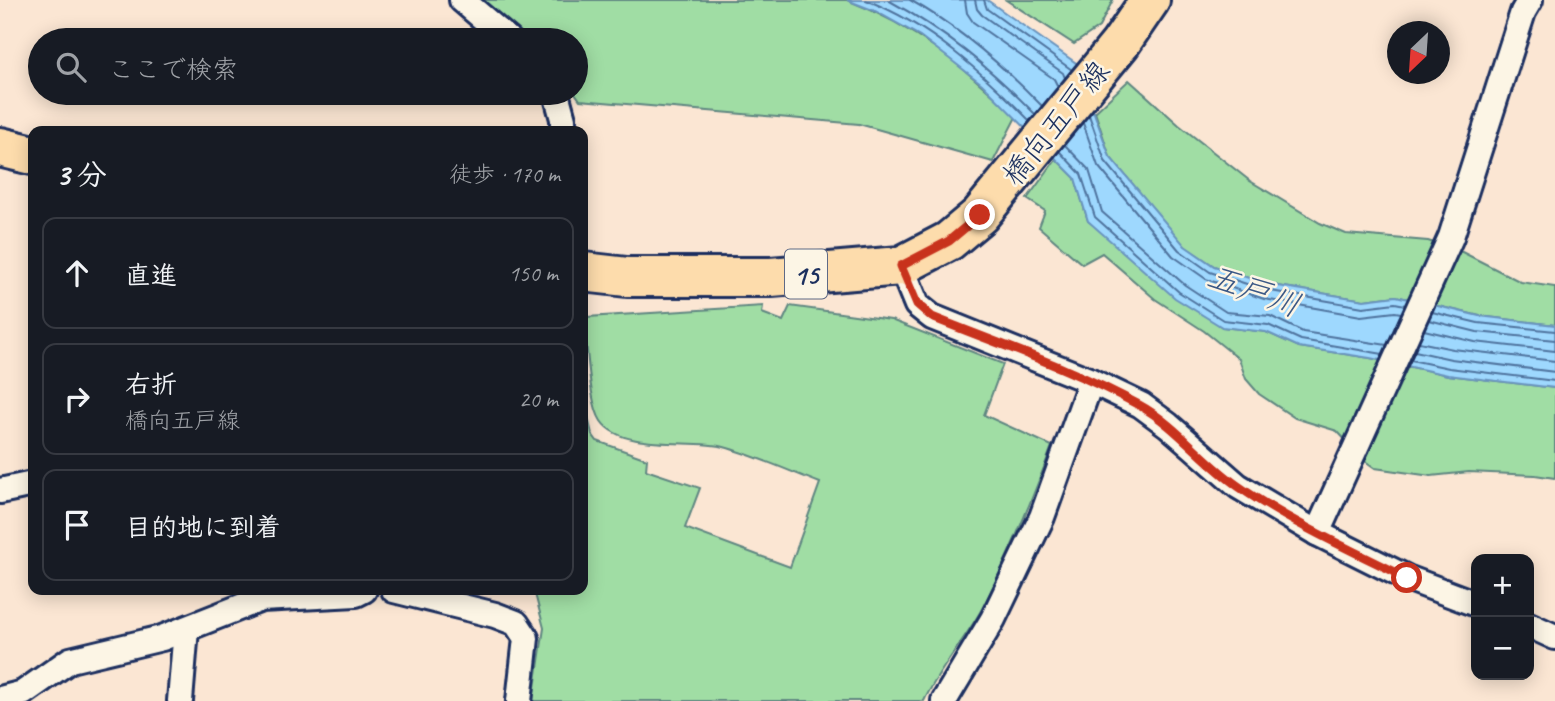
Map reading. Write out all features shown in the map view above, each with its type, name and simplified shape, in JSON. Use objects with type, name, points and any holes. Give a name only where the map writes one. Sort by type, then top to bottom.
[{"type":"main road","name":"橋向五戸線","points":[[588,273],[627,278],[771,277],[901,266],[949,241],[980,215],[1119,44],[1150,0]]},
{"type":"main road","points":[[0,147],[28,154]]},
{"type":"street","points":[[462,0],[495,28]]},
{"type":"street","points":[[1317,533],[1451,237],[1523,12],[1530,0]]},
{"type":"street","points":[[559,105],[563,126]]},
{"type":"street","points":[[901,266],[917,304],[932,317],[1141,405],[1238,486],[1317,533],[1407,578],[1471,602]]},
{"type":"street","points":[[944,701],[993,619],[1042,517],[1091,382]]},
{"type":"street","points":[[0,491],[28,485]]},
{"type":"street","points":[[0,699],[23,693],[70,660],[130,647],[261,600],[340,595]]},
{"type":"street","points":[[414,595],[495,615],[516,623],[526,638],[519,701]]},
{"type":"street","points":[[1534,627],[1555,637]]},
{"type":"street","points":[[180,701],[186,629]]},
{"type":"green space","points":[[482,0],[847,0],[917,35],[958,65],[1016,117],[993,162],[859,124],[588,101],[588,28],[515,28]]},
{"type":"green space","points":[[1006,0],[1113,0],[1099,27],[1074,44]]},
{"type":"green space","points":[[1129,80],[1179,125],[1250,181],[1320,223],[1346,234],[1428,241],[1462,252],[1521,282],[1555,287],[1555,325],[1480,316],[1396,296],[1364,300],[1266,284],[1214,266],[1184,246],[1110,157],[1095,112]]},
{"type":"green space","points":[[1056,159],[1075,178],[1088,221],[1222,327],[1266,332],[1299,347],[1370,358],[1448,375],[1555,388],[1555,478],[1469,472],[1431,476],[1375,468],[1337,431],[1295,418],[1259,394],[1246,379],[1239,359],[1204,331],[1155,299],[1102,253],[1082,264],[1039,227],[1045,211],[1027,199]]},
{"type":"green space","points":[[763,306],[762,313],[783,321],[790,306],[891,320],[1003,364],[984,415],[1052,446],[994,586],[924,701],[533,701],[544,628],[535,595],[588,595],[588,417],[592,434],[597,441],[647,459],[646,470],[700,488],[685,528],[790,567],[820,483],[724,447],[641,441],[611,431],[601,421],[594,402],[588,359],[588,317]]},
{"type":"water","name":"五戸川","points":[[847,0],[987,0],[1076,63],[1110,157],[1185,246],[1214,266],[1266,284],[1364,300],[1396,296],[1479,316],[1555,325],[1555,388],[1448,375],[1370,358],[1299,347],[1266,332],[1222,327],[1175,298],[1088,221],[1075,178],[982,84],[920,36],[875,11]]},
{"type":"route","points":[[980,215],[949,241],[901,266],[917,304],[932,317],[1141,405],[1238,486],[1317,533],[1407,578]]}]
